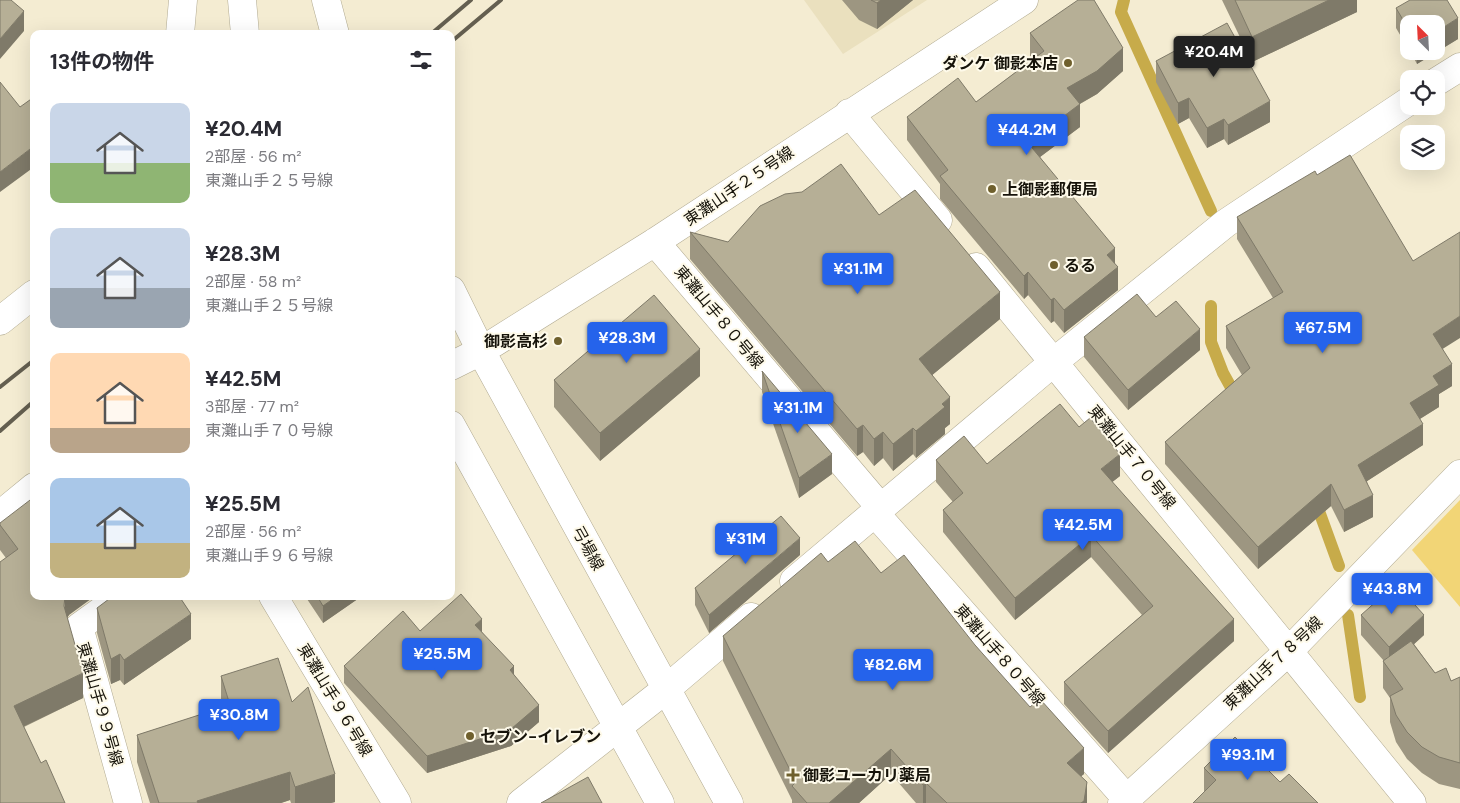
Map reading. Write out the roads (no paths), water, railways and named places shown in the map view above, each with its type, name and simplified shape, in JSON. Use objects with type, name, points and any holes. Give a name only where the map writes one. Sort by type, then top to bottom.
[{"type":"street","points":[[180,30],[183,0]]},
{"type":"street","points":[[242,0],[245,30]]},
{"type":"street","points":[[326,0],[334,30]]},
{"type":"street","name":"東灘山手２５号線","points":[[455,364],[481,351],[655,242],[1024,0]]},
{"type":"street","points":[[1445,76],[1460,67]]},
{"type":"street","points":[[521,803],[665,690],[1054,361],[1226,223],[1400,107]]},
{"type":"street","name":"東灘山手７０号線","points":[[850,113],[1054,361],[1412,803]]},
{"type":"street","name":"東灘山手８０号線","points":[[655,242],[877,510],[1124,801]]},
{"type":"street","points":[[0,321],[30,297]]},
{"type":"street","name":"弓場線","points":[[455,298],[481,351],[665,690],[729,803]]},
{"type":"street","points":[[455,431],[660,803]]},
{"type":"street","name":"東灘山手７８号線","points":[[1124,801],[1289,651],[1460,474]]},
{"type":"street","points":[[0,515],[30,490]]},
{"type":"street","name":"東灘山手９９号線","points":[[116,600],[79,627],[128,803]]},
{"type":"street","name":"東灘山手９６号線","points":[[275,600],[397,803]]},
{"type":"waterway","points":[[1124,0],[1121,12],[1211,211]]},
{"type":"waterway","points":[[1211,306],[1211,342],[1223,373],[1238,400]]},
{"type":"waterway","points":[[1315,500],[1339,566]]},
{"type":"waterway","points":[[1348,615],[1360,697]]},
{"type":"railway","points":[[436,30],[471,0]]},
{"type":"railway","points":[[455,39],[501,0]]},
{"type":"railway","points":[[0,387],[30,363]]},
{"type":"railway","points":[[0,431],[30,405]]},
{"type":"place","name":"ダンケ 御影本店","points":[[1068,63]]},
{"type":"place","name":"上御影郵便局","points":[[992,189]]},
{"type":"place","name":"るる","points":[[1054,265]]},
{"type":"place","name":"御影高杉","points":[[558,341]]},
{"type":"place","name":"セブン-イレブン","points":[[470,736]]},
{"type":"place","name":"御影ユーカリ薬局","points":[[793,775]]}]
